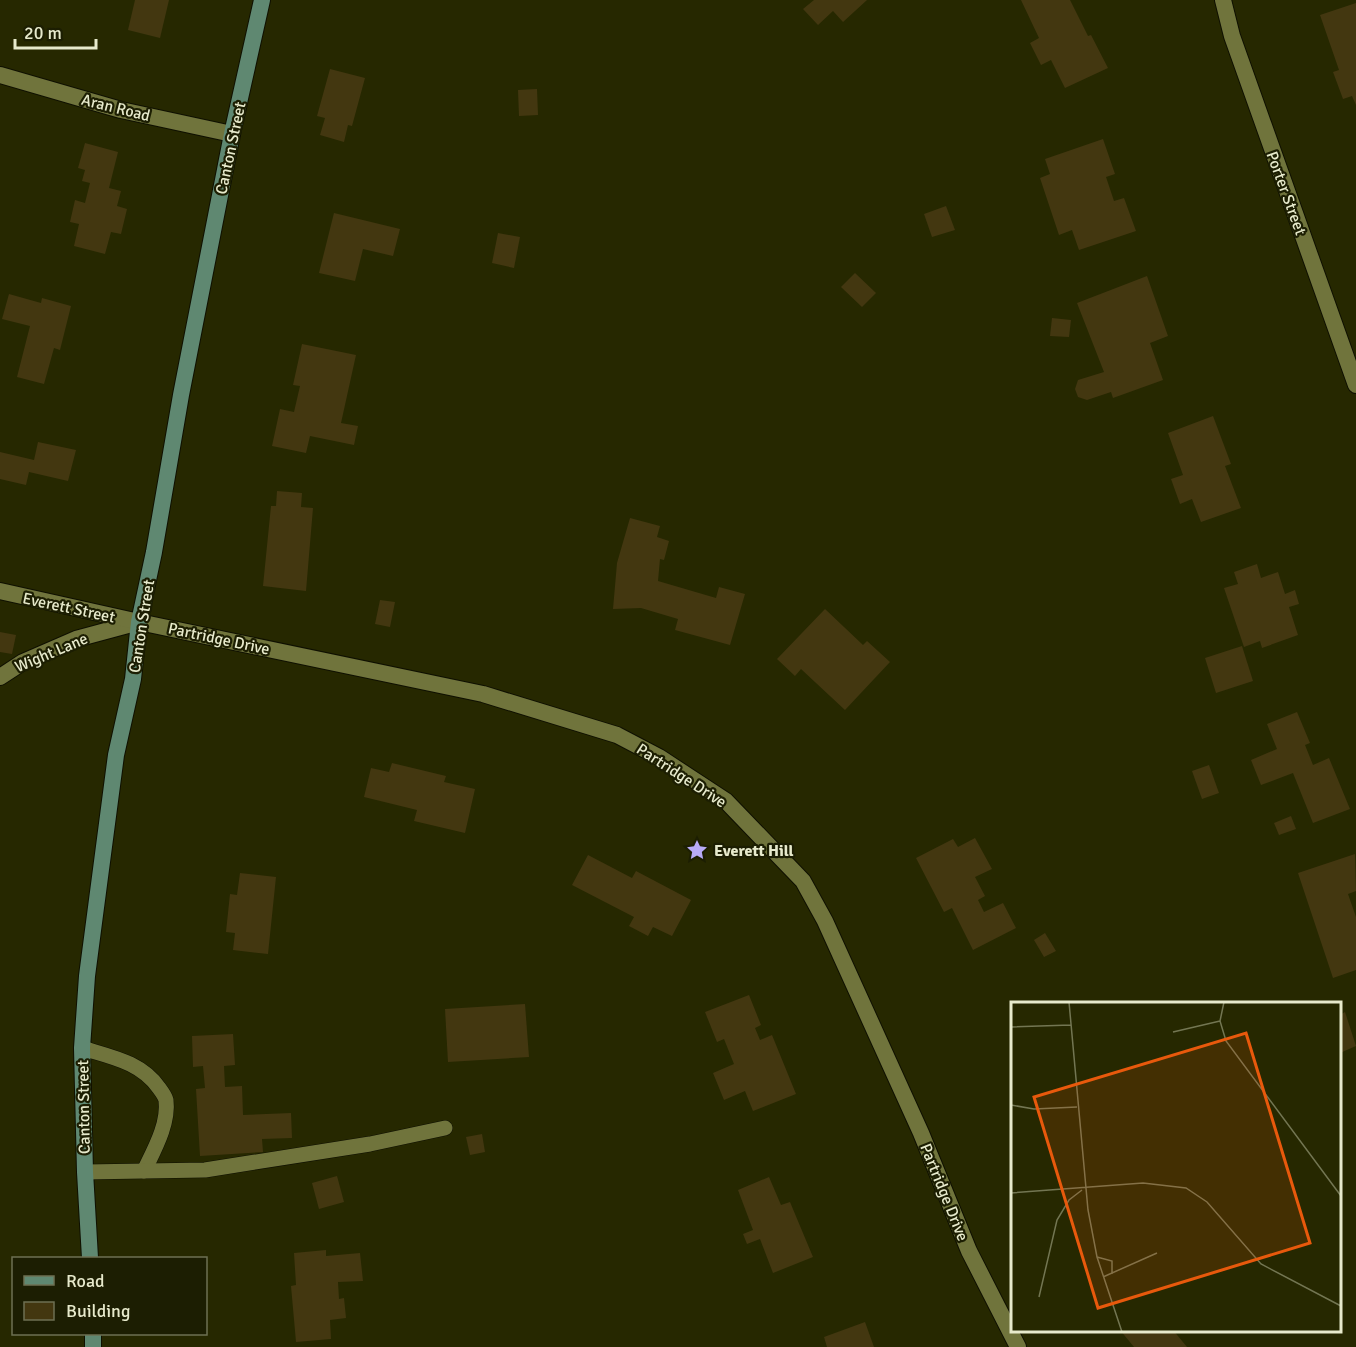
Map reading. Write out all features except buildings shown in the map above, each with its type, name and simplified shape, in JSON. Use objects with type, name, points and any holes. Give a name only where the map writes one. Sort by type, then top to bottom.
[{"type":"main road","name":"Canton Street","points":[[90,1257],[84,1172],[82,1048],[87,976],[116,755],[133,679],[139,622],[232,134],[262,0]]},
{"type":"street","name":"Porter Street","points":[[1223,0],[1232,36],[1356,385]]},
{"type":"street","name":"Aran Road","points":[[0,75],[121,110],[232,134]]},
{"type":"street","name":"Everett Street","points":[[0,591],[139,622]]},
{"type":"street","name":"Wight Lane","points":[[0,677],[23,662],[76,639],[139,622]]},
{"type":"street","name":"Partridge Drive","points":[[139,622],[483,694],[617,735],[659,757],[726,801],[803,881],[825,921],[921,1133],[969,1251],[1018,1347]]},
{"type":"lane","points":[[82,1048],[124,1060],[151,1077],[166,1098],[165,1118],[158,1141],[144,1171]]},
{"type":"lane","points":[[84,1172],[205,1170],[370,1144],[445,1128]]},
{"type":"place","name":"Everett Hill","points":[[697,850]]}]
